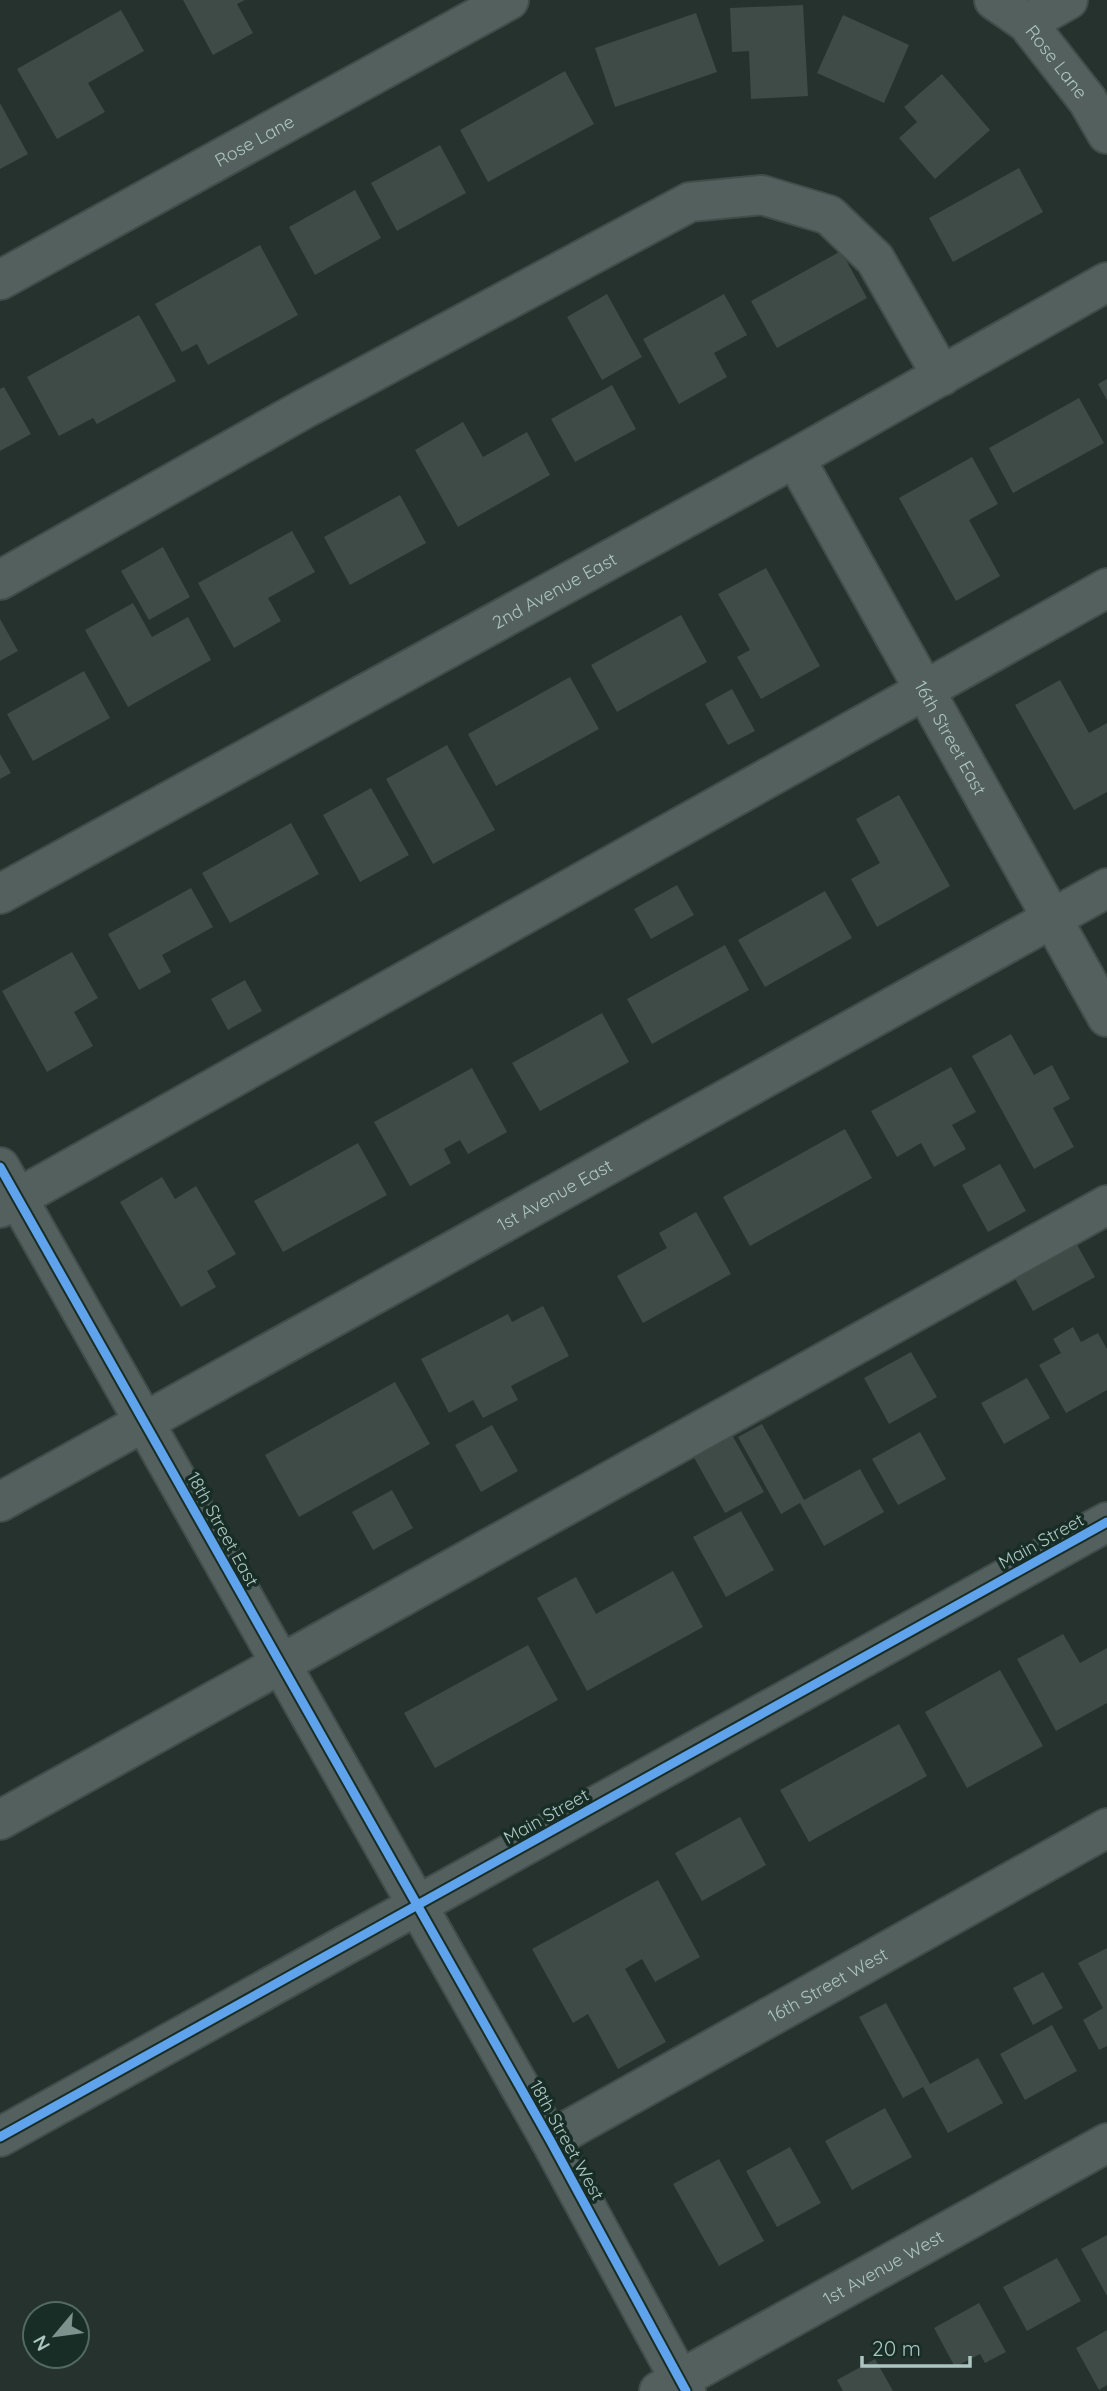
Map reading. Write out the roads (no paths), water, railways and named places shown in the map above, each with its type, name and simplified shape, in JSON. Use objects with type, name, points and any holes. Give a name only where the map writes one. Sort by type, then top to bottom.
[{"type":"street","name":"Rose Lane","points":[[0,280],[509,0]]},
{"type":"street","name":"Rose Lane","points":[[993,0],[1027,23],[1088,102],[1107,134]]},
{"type":"street","points":[[1027,23],[1068,0]]},
{"type":"street","points":[[0,580],[304,409],[690,202],[762,195],[829,215],[875,259],[942,376]]},
{"type":"street","name":"2nd Avenue East","points":[[0,894],[795,458],[1107,282]]},
{"type":"street","name":"16th Street East","points":[[795,458],[1107,1017]]},
{"type":"street","points":[[6,1191],[1107,588]]},
{"type":"street","name":"1st Avenue East","points":[[0,1502],[1107,888]]},
{"type":"street","name":"18th Street East","points":[[6,1191],[144,1421],[418,1906]]},
{"type":"street","points":[[0,1820],[1107,1205]]},
{"type":"street","name":"Main Street","points":[[0,2137],[1107,1522]]},
{"type":"street","name":"16th Street West","points":[[550,2140],[1107,1828]]},
{"type":"street","name":"18th Street West","points":[[418,1906],[550,2140],[675,2387]]},
{"type":"street","name":"1st Avenue West","points":[[675,2387],[1107,2143]]}]
